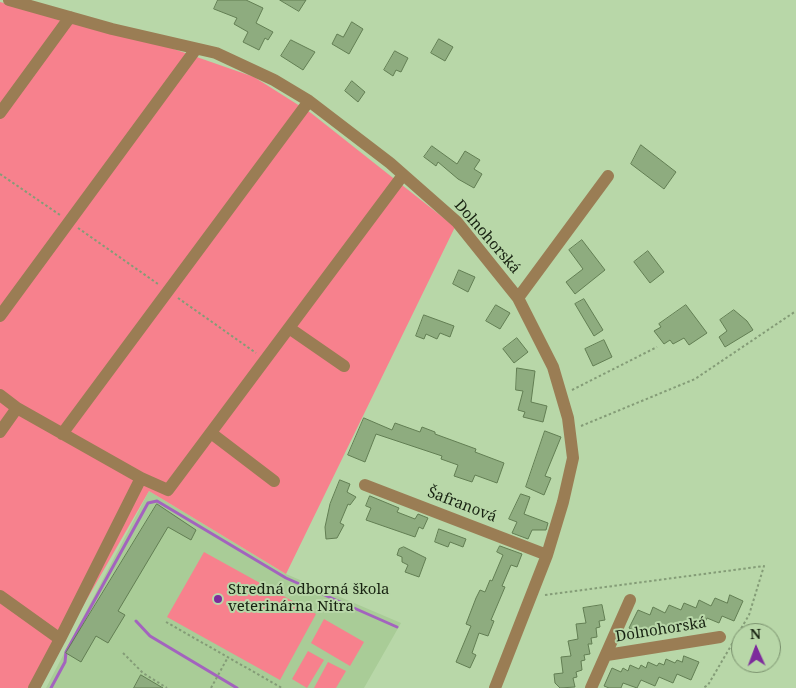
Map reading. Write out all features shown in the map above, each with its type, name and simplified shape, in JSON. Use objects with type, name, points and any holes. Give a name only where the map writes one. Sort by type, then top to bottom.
[{"type":"street","name":"Dolnohorská","points":[[9,0],[216,53],[274,80],[309,100],[403,175],[457,222],[518,298],[553,367],[571,430],[573,458],[563,502],[547,555],[495,688]]},
{"type":"street","points":[[0,113],[70,17]]},
{"type":"street","points":[[0,316],[196,49]]},
{"type":"street","points":[[62,434],[309,100]]},
{"type":"street","points":[[0,395],[17,408],[62,434],[141,478],[168,490],[403,175]]},
{"type":"street","points":[[518,298],[608,176]]},
{"type":"street","points":[[289,328],[344,366]]},
{"type":"street","points":[[0,432],[17,408]]},
{"type":"street","points":[[211,433],[274,481]]},
{"type":"street","points":[[34,688],[141,478]]},
{"type":"street","name":"Šafranová","points":[[366,485],[547,555]]},
{"type":"street","points":[[0,596],[60,639]]},
{"type":"street","name":"Dolnohorská","points":[[591,688],[630,600]]},
{"type":"street","name":"Dolnohorská","points":[[607,655],[720,637]]},
{"type":"path","points":[[0,174],[266,359]]},
{"type":"path","points":[[579,427],[695,379],[796,311]]},
{"type":"path","points":[[561,394],[658,347]]},
{"type":"path","points":[[531,596],[764,566],[749,615],[708,685],[703,688]]},
{"type":"path","points":[[166,622],[282,688]]},
{"type":"path","points":[[123,653],[142,673],[167,688]]},
{"type":"path","points":[[211,688],[228,657]]},
{"type":"shaded area","points":[[0,2],[168,47],[254,77],[311,113],[455,227],[286,574],[149,491],[36,688],[0,688]]},
{"type":"shaded area","name":"Stredná odborná škola veterinárna Nitra","points":[[149,491],[286,574],[401,623],[364,688],[46,688]]},
{"type":"shaded area","points":[[204,552],[316,614],[280,680],[167,617]]},
{"type":"shaded area","points":[[324,619],[364,642],[350,666],[311,643]]},
{"type":"shaded area","points":[[308,651],[324,660],[307,688],[292,679]]},
{"type":"shaded area","points":[[328,662],[346,671],[336,688],[314,688]]},
{"type":"building","points":[[218,0],[246,0],[263,8],[256,23],[273,32],[268,40],[265,38],[259,50],[243,42],[248,32],[234,24],[237,18],[214,9]]},
{"type":"building","points":[[280,0],[306,0],[299,11]]},
{"type":"building","points":[[352,22],[363,29],[349,54],[332,44],[337,34],[343,37]]},
{"type":"building","points":[[439,39],[453,47],[445,61],[431,53]]},
{"type":"building","points":[[291,40],[315,52],[303,70],[281,56]]},
{"type":"building","points":[[395,51],[408,58],[401,72],[396,70],[393,76],[384,70]]},
{"type":"building","points":[[352,81],[365,92],[358,102],[345,91]]},
{"type":"building","points":[[641,145],[676,172],[664,189],[631,164]]},
{"type":"building","points":[[432,146],[457,164],[465,151],[480,160],[474,169],[482,174],[474,188],[458,179],[438,162],[436,166],[424,157]]},
{"type":"building","points":[[582,240],[605,270],[575,294],[566,282],[583,269],[569,250]]},
{"type":"building","points":[[648,251],[664,272],[650,283],[634,262]]},
{"type":"building","points":[[459,270],[475,277],[468,292],[453,284]]},
{"type":"building","points":[[584,299],[603,330],[594,336],[575,304]]},
{"type":"building","points":[[496,305],[510,313],[500,329],[486,321]]},
{"type":"building","points":[[686,305],[707,333],[689,345],[684,338],[673,344],[670,340],[664,344],[654,331],[661,327],[659,324]]},
{"type":"building","points":[[734,310],[747,321],[753,330],[725,347],[719,337],[727,331],[720,320]]},
{"type":"building","points":[[424,315],[454,326],[450,337],[440,333],[437,339],[426,334],[424,339],[416,336]]},
{"type":"building","points":[[517,338],[528,352],[514,363],[503,349]]},
{"type":"building","points":[[604,340],[612,357],[593,366],[585,349]]},
{"type":"building","points":[[517,368],[535,371],[531,402],[547,406],[543,422],[523,417],[525,412],[518,410],[523,391],[516,390]]},
{"type":"building","points":[[364,418],[392,430],[395,423],[420,432],[422,427],[435,432],[435,434],[476,449],[475,452],[504,463],[497,483],[475,475],[472,482],[454,476],[458,465],[441,459],[442,456],[376,434],[365,462],[348,455]]},
{"type":"building","points":[[545,431],[561,437],[545,476],[551,478],[544,495],[526,487]]},
{"type":"building","points":[[340,480],[350,484],[347,492],[356,497],[350,505],[348,504],[340,523],[344,525],[337,538],[326,539],[325,527],[330,504]]},
{"type":"building","points":[[521,494],[530,497],[524,514],[548,523],[546,530],[532,530],[528,539],[512,533],[517,522],[509,519]]},
{"type":"building","points":[[370,496],[399,508],[397,512],[415,519],[418,514],[428,518],[423,529],[419,527],[415,537],[366,520],[371,508],[366,506]]},
{"type":"building","points":[[157,504],[196,530],[191,540],[168,527],[118,611],[125,615],[108,643],[96,636],[81,662],[66,653]]},
{"type":"building","points":[[439,529],[466,539],[463,547],[450,542],[448,547],[435,542]]},
{"type":"building","points":[[500,546],[522,554],[517,567],[511,565],[502,586],[505,587],[491,620],[494,621],[488,636],[479,633],[472,653],[476,655],[470,668],[456,662],[471,626],[466,624],[476,598],[480,590],[485,592],[490,580],[492,581],[503,555],[497,552]]},
{"type":"building","points":[[404,547],[426,558],[419,577],[405,572],[408,565],[402,562],[402,557],[397,555],[399,549]]},
{"type":"building","points":[[730,595],[743,601],[734,621],[722,616],[719,623],[707,618],[703,626],[691,620],[688,628],[676,623],[672,631],[660,625],[657,633],[645,628],[642,635],[629,628],[638,610],[650,615],[653,607],[665,613],[669,605],[681,610],[684,603],[696,608],[699,600],[711,606],[715,598],[727,603]]},
{"type":"building","points":[[602,605],[605,620],[599,621],[600,627],[596,628],[597,637],[591,638],[592,644],[588,644],[590,654],[584,655],[585,660],[581,661],[582,670],[576,672],[577,677],[573,678],[575,687],[560,688],[555,683],[554,674],[563,673],[561,657],[571,656],[568,641],[578,639],[576,624],[586,623],[583,608]]},
{"type":"building","points":[[684,656],[699,662],[691,680],[677,674],[673,683],[659,677],[655,686],[641,680],[637,688],[623,683],[621,688],[604,686],[612,668],[621,672],[623,668],[628,671],[630,665],[639,669],[641,665],[646,668],[648,662],[657,666],[659,663],[664,665],[666,659],[675,663],[677,660],[682,662]]},
{"type":"building","points":[[141,675],[163,688],[134,688]]},
{"type":"waterway","points":[[51,688],[65,662],[66,652],[148,503],[157,501],[286,578],[397,627]]},
{"type":"waterway","points":[[136,621],[150,636],[237,688]]},
{"type":"place","name":"Stredná odborná škola veterinárna Nitra","points":[[218,599]]}]
